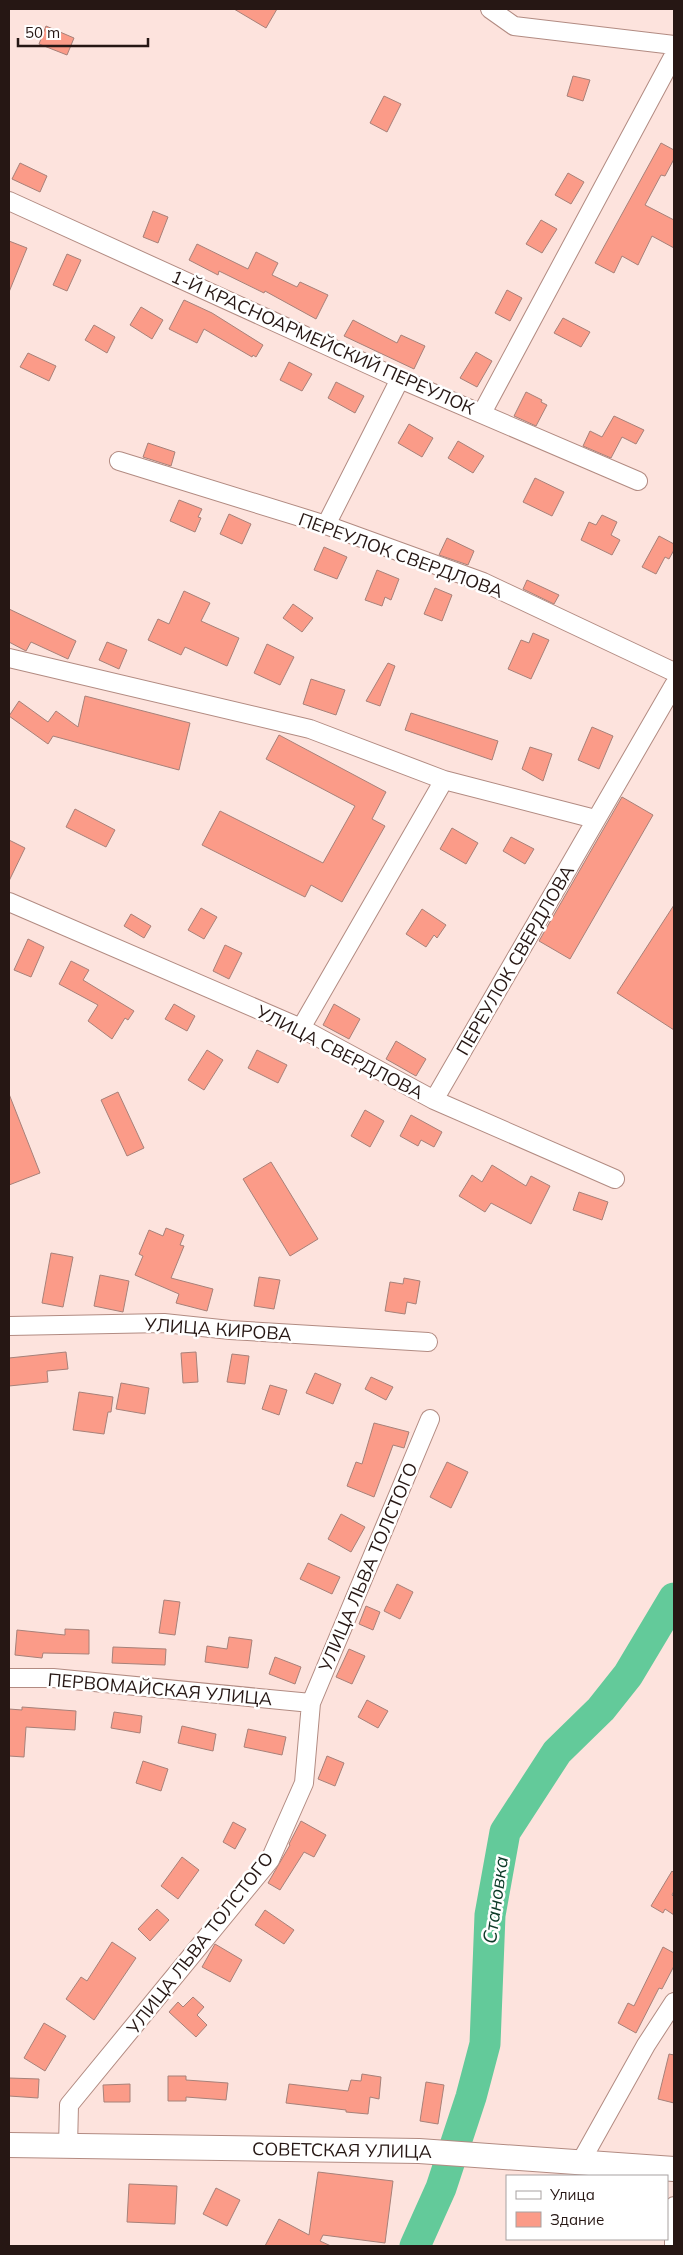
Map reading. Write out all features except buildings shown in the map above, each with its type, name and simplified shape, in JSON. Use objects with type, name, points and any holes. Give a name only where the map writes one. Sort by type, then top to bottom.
[{"type":"main road","name":"СОВЕТСКАЯ УЛИЦА","points":[[9,2145],[419,2151],[674,2169]]},
{"type":"street","points":[[490,9],[514,26],[674,45]]},
{"type":"street","points":[[482,414],[674,56]]},
{"type":"street","name":"1-Й КРАСНОАРМЕЙСКИЙ ПЕРЕУЛОК","points":[[9,201],[400,379],[638,481]]},
{"type":"street","points":[[326,526],[400,379]]},
{"type":"street","name":"ПЕРЕУЛОК СВЕРДЛОВА","points":[[119,461],[326,526],[483,582],[674,672]]},
{"type":"street","points":[[9,658],[310,729],[444,780],[595,820]]},
{"type":"street","name":"ПЕРЕУЛОК СВЕРДЛОВА","points":[[434,1100],[674,685]]},
{"type":"street","points":[[301,1028],[444,780]]},
{"type":"street","name":"УЛИЦА СВЕРДЛОВА","points":[[9,902],[301,1028],[434,1100],[615,1180]]},
{"type":"street","name":"УЛИЦА КИРОВА","points":[[9,1326],[164,1324],[428,1342]]},
{"type":"street","name":"УЛИЦА ЛЬВА ТОЛСТОГО","points":[[68,2147],[69,2106],[270,1860],[304,1783],[311,1703],[430,1419]]},
{"type":"street","name":"ПЕРВОМАЙСКАЯ УЛИЦА","points":[[9,1678],[53,1678],[311,1703]]},
{"type":"street","points":[[580,2163],[646,2046],[674,2002]]},
{"type":"street","points":[[674,2206],[674,2246]]},
{"type":"waterway","name":"Становка","points":[[415,2246],[441,2188],[471,2097],[485,2044],[490,1915],[505,1832],[557,1752],[601,1709],[628,1675],[674,1598]]}]
